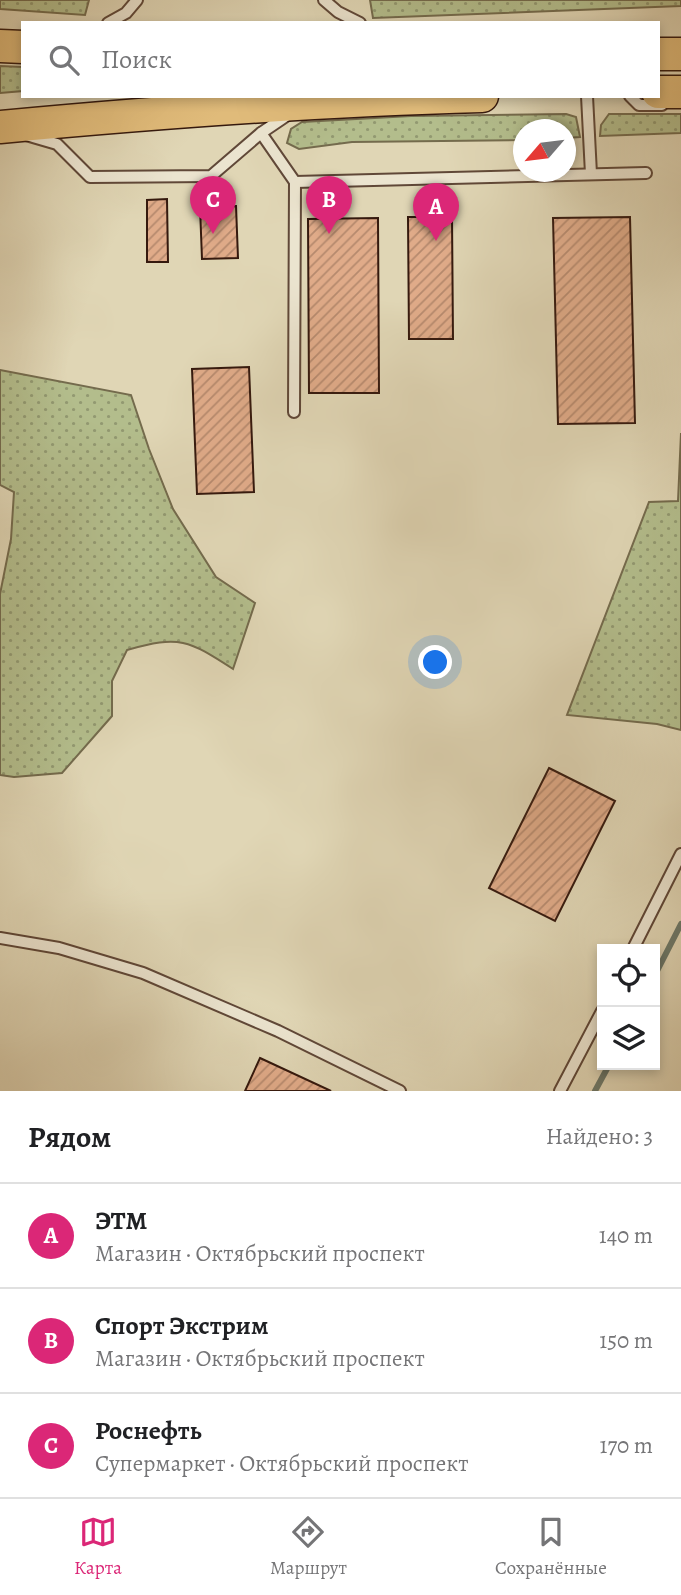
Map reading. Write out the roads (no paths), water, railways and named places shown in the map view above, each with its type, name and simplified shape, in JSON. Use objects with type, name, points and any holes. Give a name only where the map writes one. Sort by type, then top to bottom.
[{"type":"main road","points":[[660,54],[681,54]]},
{"type":"main road","points":[[0,127],[100,117],[409,98]]},
{"type":"lane","points":[[111,21],[126,13],[137,0]]},
{"type":"lane","points":[[324,0],[338,12],[356,21]]},
{"type":"lane","points":[[633,98],[639,105],[670,96]]},
{"type":"lane","points":[[587,98],[591,174]]},
{"type":"lane","points":[[0,127],[57,144],[90,177],[211,176],[261,133],[289,114],[373,99]]},
{"type":"lane","points":[[261,133],[295,182],[294,412]]},
{"type":"lane","points":[[295,182],[646,173]]},
{"type":"lane","points":[[636,944],[681,855]]},
{"type":"lane","points":[[0,938],[59,948],[143,972],[278,1031],[400,1091]]},
{"type":"lane","points":[[560,1091],[597,1021]]},
{"type":"waterway","points":[[660,965],[681,924]]},
{"type":"waterway","points":[[595,1091],[606,1070]]},
{"type":"place","name":"Роснефть","points":[[213,234]]},
{"type":"place","name":"Спорт Экстрим","points":[[329,234]]},
{"type":"place","name":"ЭТМ","points":[[436,241]]}]
